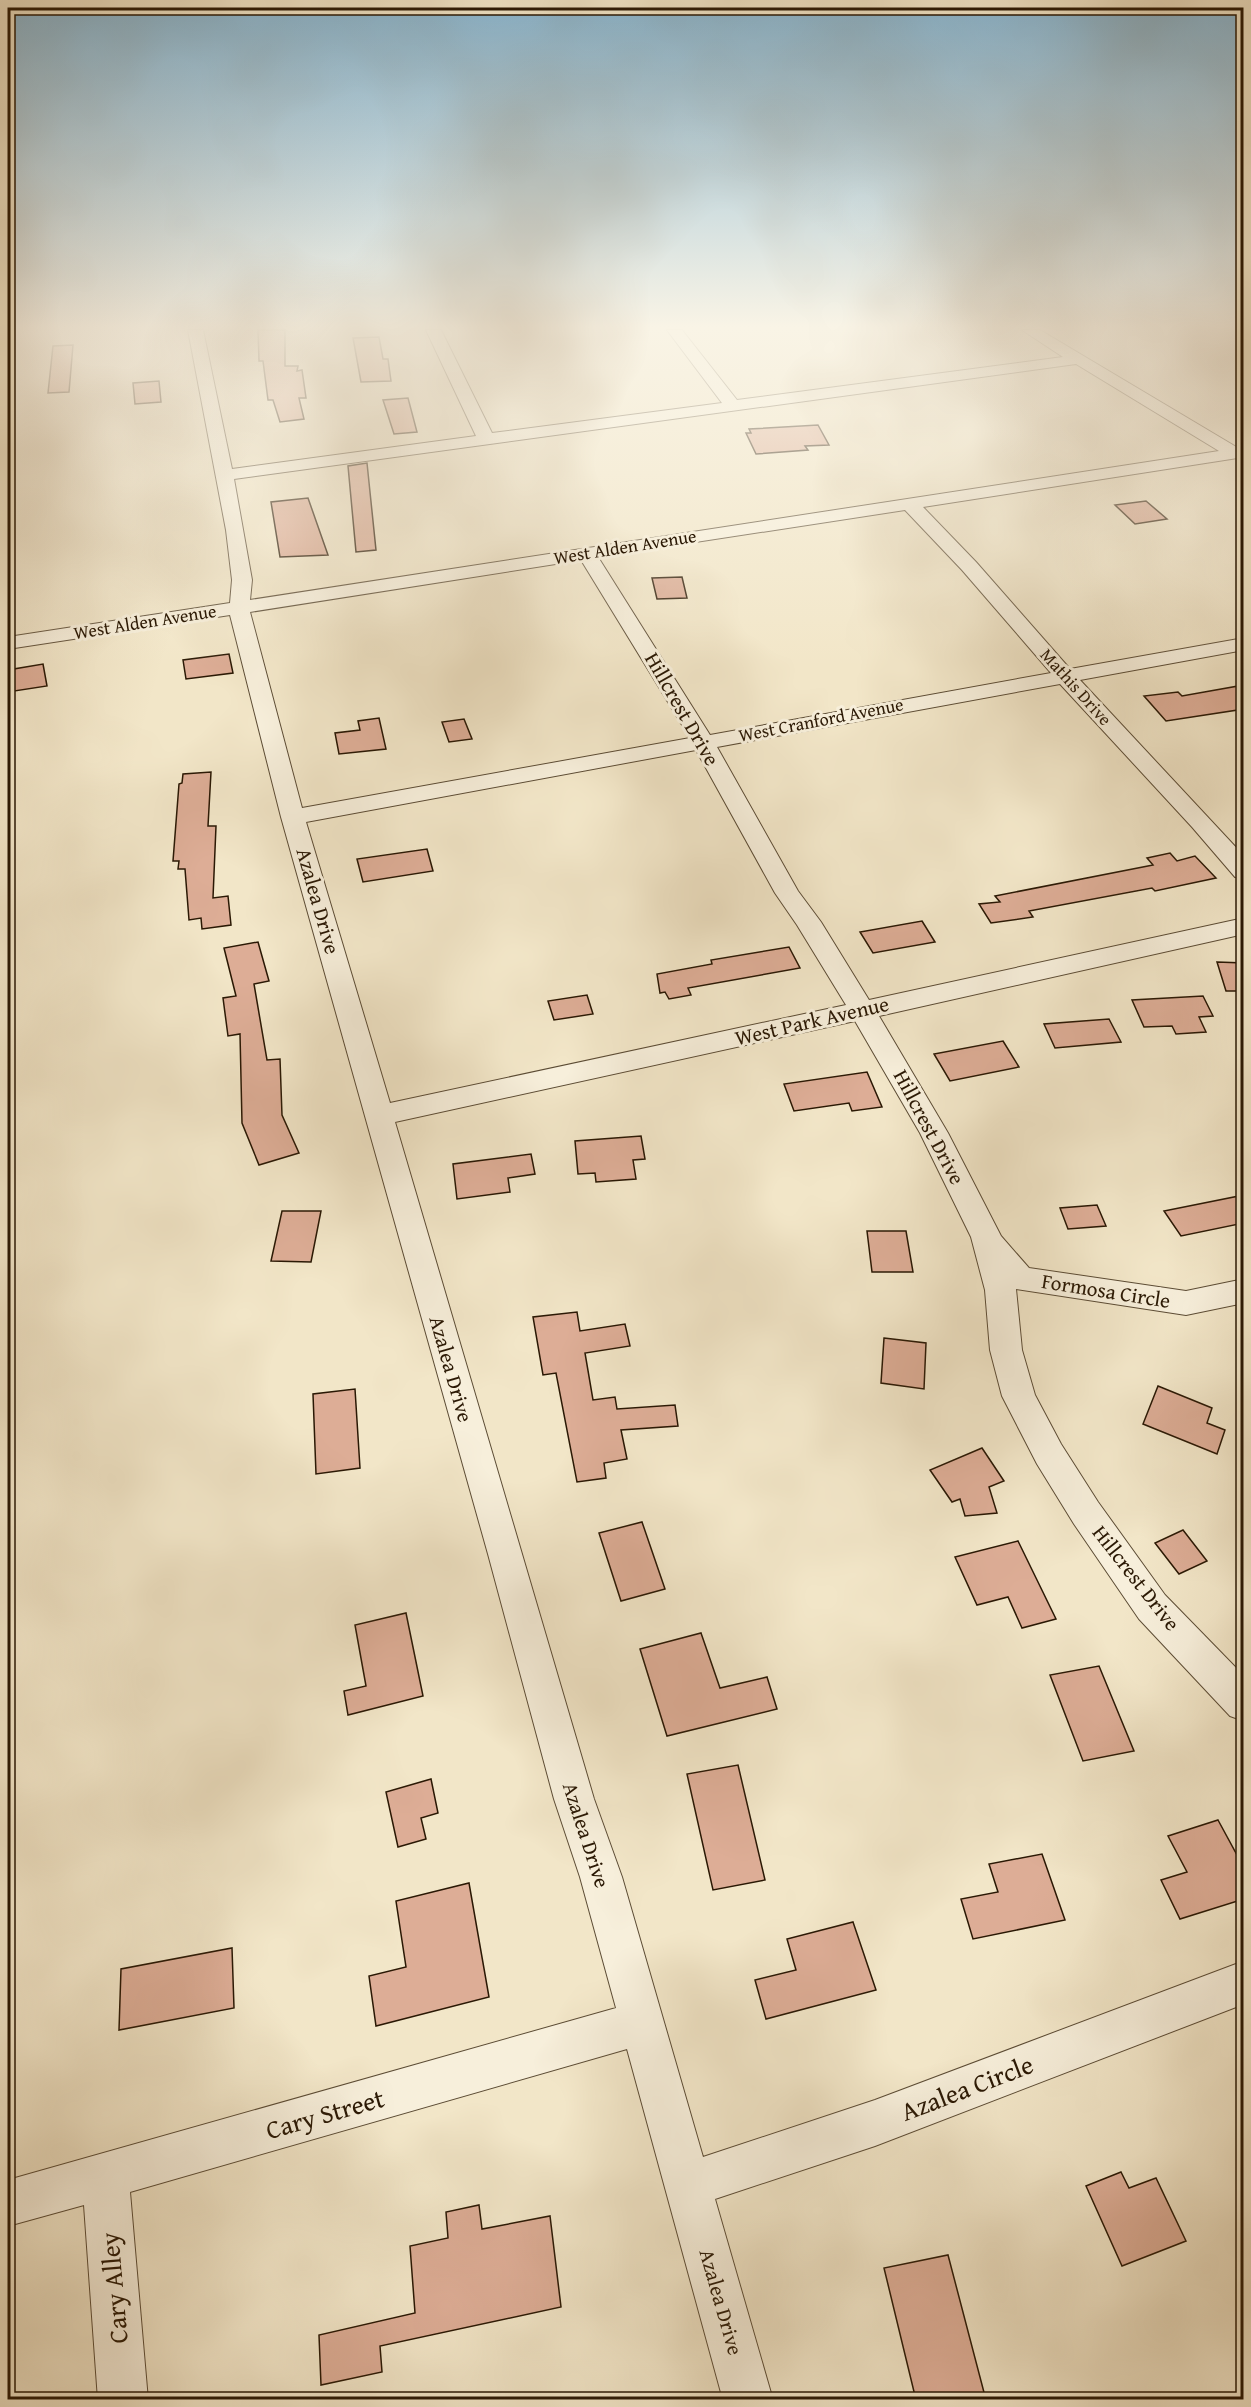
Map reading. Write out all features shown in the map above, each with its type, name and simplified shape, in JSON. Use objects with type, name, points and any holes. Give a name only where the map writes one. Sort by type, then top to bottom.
[{"type":"street","name":"Azalea Drive","points":[[217,442],[242,580],[239,608],[293,817],[574,1799],[601,1877],[748,2400]]},
{"type":"street","points":[[223,475],[462,442]]},
{"type":"street","points":[[1221,442],[1239,453]]},
{"type":"street","name":"West Alden Avenue","points":[[8,643],[1239,453]]},
{"type":"street","name":"Mathis Drive","points":[[909,503],[942,535],[1065,676],[1218,840],[1244,872]]},
{"type":"street","name":"Hillcrest Drive","points":[[586,554],[703,742],[787,893],[808,922],[884,1044],[934,1133],[986,1237],[1001,1290],[1006,1350],[1019,1396],[1049,1454],[1152,1607],[1244,1703]]},
{"type":"street","name":"West Cranford Avenue","points":[[293,817],[1244,644]]},
{"type":"street","name":"West Park Avenue","points":[[380,1115],[540,1083],[861,1009],[1244,926]]},
{"type":"street","name":"Formosa Circle","points":[[986,1237],[1020,1278],[1140,1298],[1186,1303],[1244,1291]]},
{"type":"street","name":"Azalea Circle","points":[[687,2185],[875,2123],[1244,1982]]},
{"type":"street","name":"Cary Street","points":[[8,2203],[642,2024]]},
{"type":"street","name":"Cary Alley","points":[[105,2176],[123,2400]]},
{"type":"building","points":[[750,442],[828,442],[829,445],[805,446],[808,450],[756,454]]},
{"type":"building","points":[[367,463],[376,550],[356,552],[348,466]]},
{"type":"building","points":[[308,498],[328,555],[280,557],[271,502]]},
{"type":"building","points":[[1146,501],[1167,519],[1135,524],[1115,505]]},
{"type":"building","points":[[682,577],[687,598],[657,599],[652,578]]},
{"type":"building","points":[[229,654],[233,673],[186,679],[183,660]]},
{"type":"building","points":[[43,664],[47,686],[8,692],[8,670]]},
{"type":"building","points":[[1244,685],[1244,709],[1166,721],[1144,696],[1178,692],[1182,696]]},
{"type":"building","points":[[379,718],[386,749],[339,754],[335,733],[360,730],[358,721]]},
{"type":"building","points":[[464,719],[472,739],[449,742],[442,722]]},
{"type":"building","points":[[211,772],[208,826],[216,826],[213,898],[228,896],[231,925],[202,929],[201,918],[189,920],[185,869],[178,869],[179,861],[173,861],[179,784],[182,783],[183,774]]},
{"type":"building","points":[[427,849],[433,871],[363,882],[357,859]]},
{"type":"building","points":[[1170,853],[1177,861],[1195,856],[1216,878],[1155,891],[1152,888],[1029,911],[1033,917],[991,923],[979,904],[1000,902],[995,896],[1153,865],[1147,858]]},
{"type":"building","points":[[922,921],[935,942],[873,953],[860,932]]},
{"type":"building","points":[[258,942],[269,981],[254,984],[267,1060],[280,1059],[282,1115],[299,1153],[259,1165],[242,1123],[240,1034],[228,1036],[223,998],[236,996],[224,948]]},
{"type":"building","points":[[789,947],[800,968],[688,988],[691,995],[669,999],[665,992],[660,993],[657,974],[712,964],[711,960]]},
{"type":"building","points":[[1217,962],[1244,963],[1244,991],[1226,991]]},
{"type":"building","points":[[587,995],[593,1014],[554,1020],[548,1001]]},
{"type":"building","points":[[1203,996],[1213,1016],[1199,1017],[1206,1032],[1176,1034],[1172,1026],[1144,1027],[1132,1000]]},
{"type":"building","points":[[1109,1019],[1121,1042],[1055,1048],[1044,1024]]},
{"type":"building","points":[[1003,1041],[1019,1067],[950,1081],[934,1054]]},
{"type":"building","points":[[867,1072],[882,1107],[852,1111],[849,1103],[794,1111],[784,1084]]},
{"type":"building","points":[[641,1136],[645,1159],[633,1160],[636,1179],[596,1182],[595,1173],[578,1174],[575,1141]]},
{"type":"building","points":[[531,1154],[535,1174],[508,1178],[510,1192],[457,1199],[453,1164]]},
{"type":"building","points":[[1244,1195],[1244,1223],[1181,1236],[1164,1211]]},
{"type":"building","points":[[1097,1205],[1106,1226],[1068,1229],[1060,1208]]},
{"type":"building","points":[[282,1211],[321,1211],[311,1262],[271,1261]]},
{"type":"building","points":[[867,1231],[906,1231],[913,1272],[872,1272]]},
{"type":"building","points":[[577,1312],[580,1331],[625,1324],[630,1346],[585,1353],[593,1400],[615,1397],[617,1409],[675,1405],[678,1426],[621,1430],[627,1459],[604,1463],[606,1478],[577,1482],[556,1373],[543,1375],[533,1317]]},
{"type":"building","points":[[884,1338],[926,1343],[924,1389],[881,1383]]},
{"type":"building","points":[[1158,1386],[1212,1408],[1207,1423],[1225,1430],[1217,1454],[1143,1424]]},
{"type":"building","points":[[355,1389],[360,1468],[316,1474],[313,1394]]},
{"type":"building","points":[[982,1448],[1004,1481],[989,1487],[997,1513],[965,1516],[960,1499],[952,1502],[930,1470]]},
{"type":"building","points":[[642,1522],[665,1589],[621,1601],[599,1533]]},
{"type":"building","points":[[1183,1530],[1207,1561],[1179,1574],[1155,1543]]},
{"type":"building","points":[[1018,1541],[1056,1619],[1022,1628],[1008,1597],[977,1605],[955,1557]]},
{"type":"building","points":[[406,1613],[423,1696],[348,1715],[344,1691],[366,1686],[355,1625]]},
{"type":"building","points":[[701,1633],[720,1688],[767,1677],[777,1709],[667,1736],[640,1649]]},
{"type":"building","points":[[1099,1666],[1134,1751],[1083,1761],[1050,1675]]},
{"type":"building","points":[[738,1765],[765,1880],[713,1890],[687,1774]]},
{"type":"building","points":[[431,1779],[438,1813],[421,1818],[426,1839],[398,1847],[386,1792]]},
{"type":"building","points":[[1218,1820],[1244,1868],[1244,1899],[1180,1919],[1161,1880],[1187,1872],[1168,1836]]},
{"type":"building","points":[[1042,1854],[1065,1920],[973,1939],[961,1899],[998,1892],[989,1864]]},
{"type":"building","points":[[469,1883],[489,1997],[376,2026],[369,1976],[406,1967],[396,1901]]},
{"type":"building","points":[[853,1922],[876,1990],[766,2019],[755,1980],[796,1970],[787,1939]]},
{"type":"building","points":[[232,1948],[234,2008],[119,2030],[121,1969]]},
{"type":"building","points":[[1121,2172],[1129,2188],[1156,2178],[1186,2241],[1122,2266],[1086,2186]]},
{"type":"building","points":[[479,2205],[482,2229],[550,2216],[561,2307],[380,2346],[382,2372],[321,2385],[319,2335],[415,2313],[410,2246],[448,2238],[446,2212]]},
{"type":"building","points":[[948,2255],[986,2400],[916,2400],[884,2268]]}]
